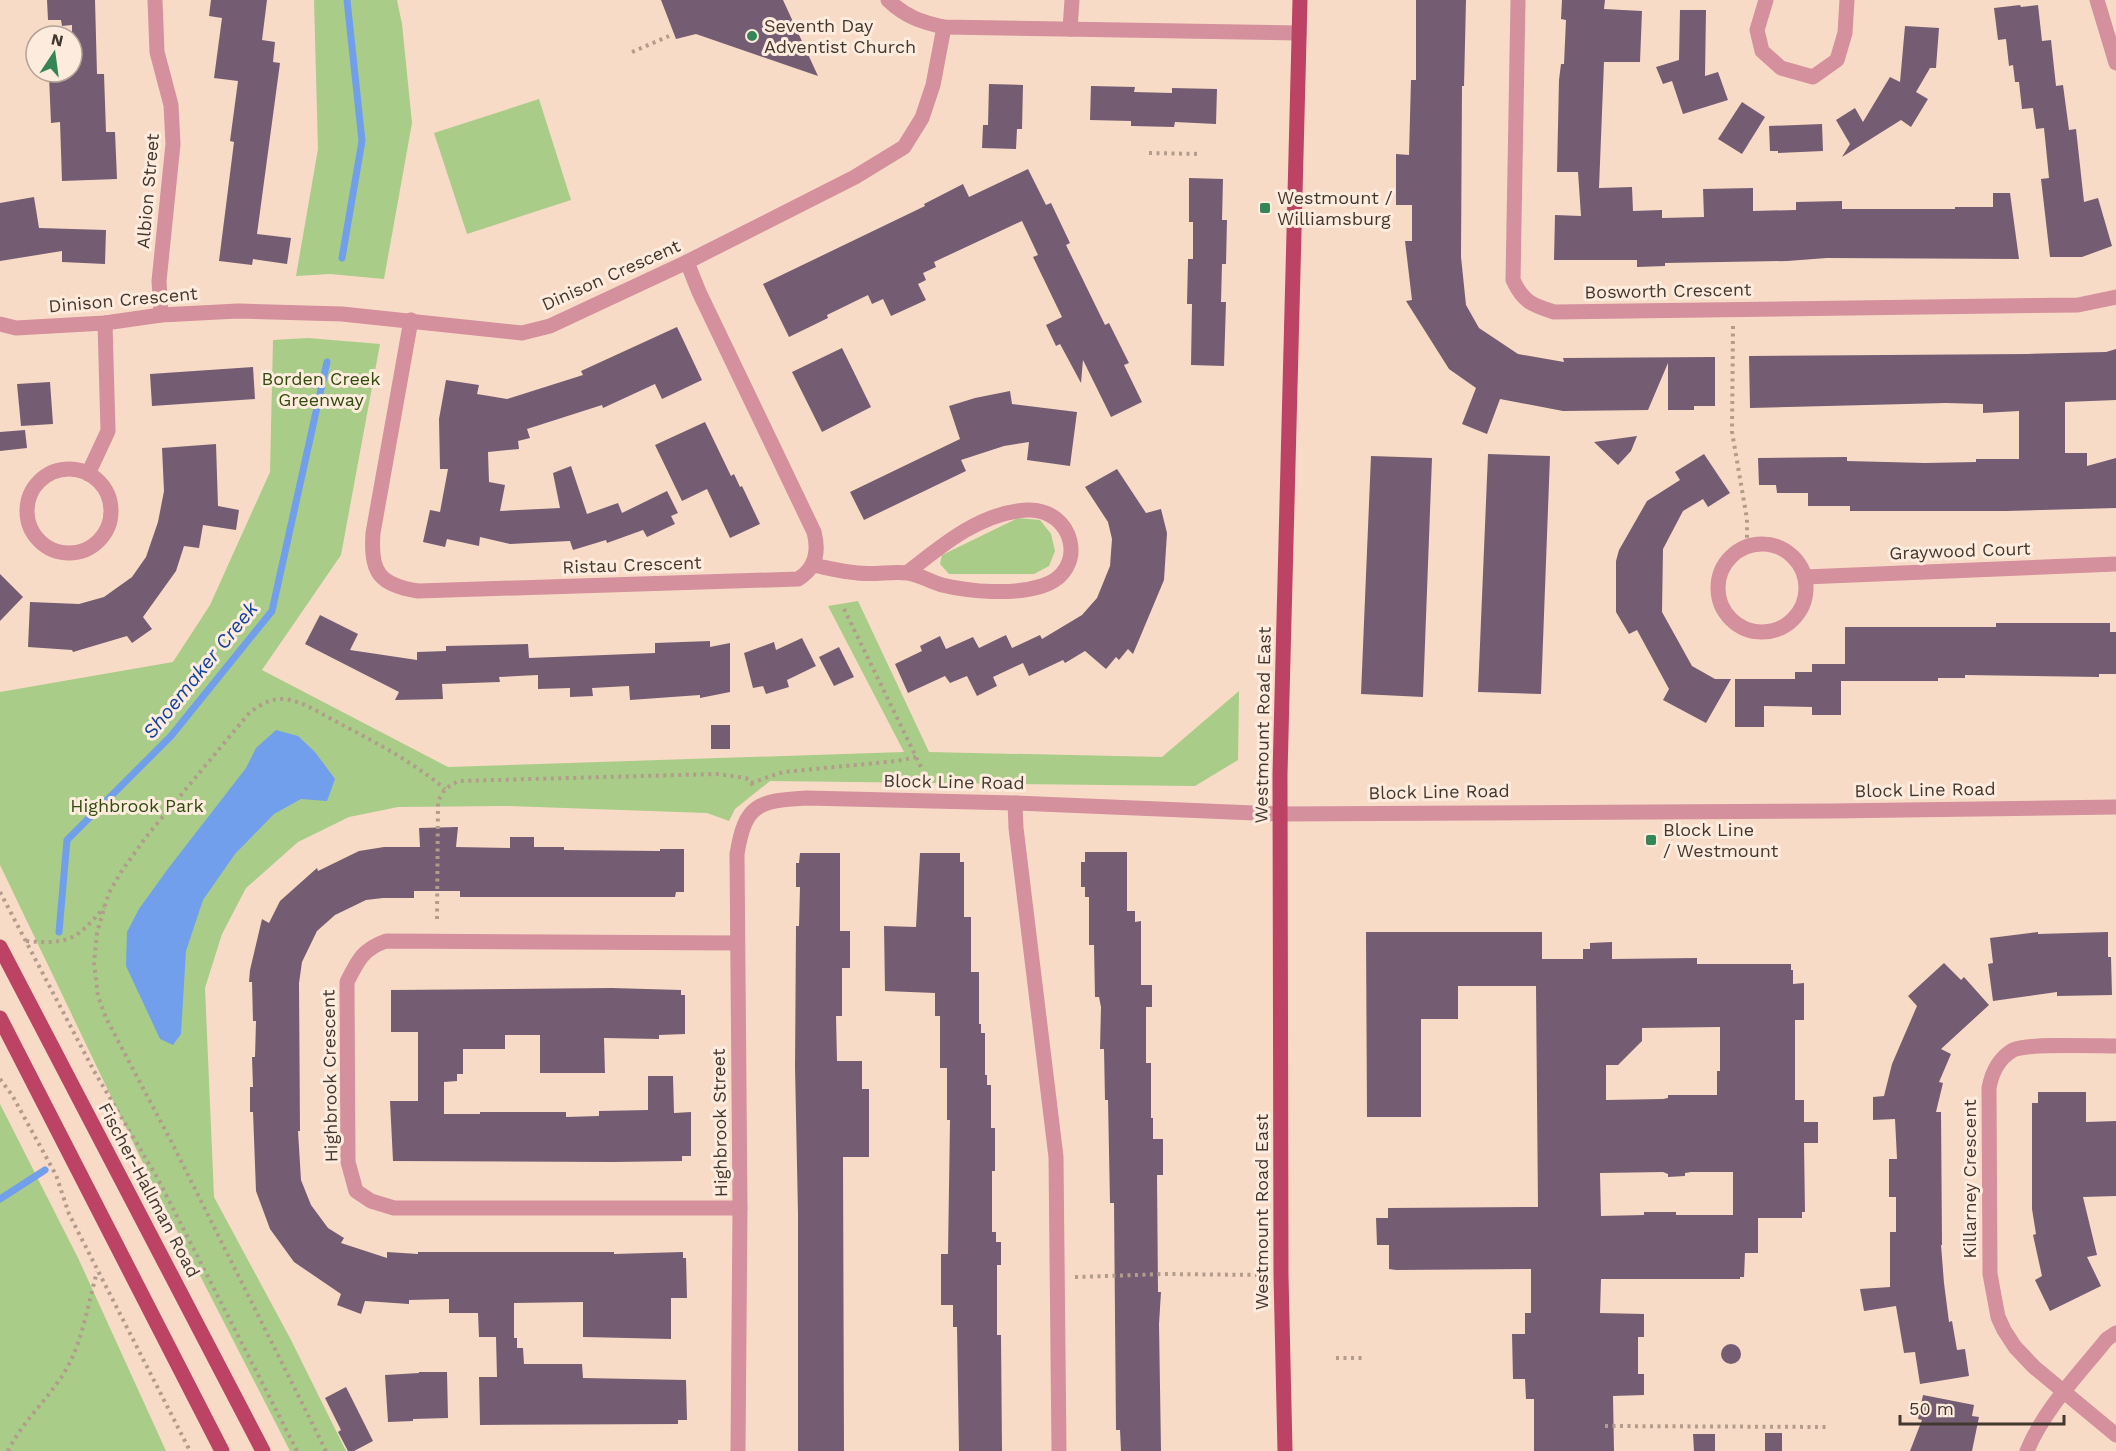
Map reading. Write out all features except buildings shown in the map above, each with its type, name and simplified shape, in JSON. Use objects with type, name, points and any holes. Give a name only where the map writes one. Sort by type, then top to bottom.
[{"type":"main road","name":"Westmount Road East","points":[[1285,1451],[1281,1275],[1280,814],[1300,0]]},
{"type":"main road","name":"Fischer-Hallman Road","points":[[0,947],[263,1451]]},
{"type":"main road","points":[[0,1018],[222,1451]]},
{"type":"street","name":"Albion Street","points":[[155,0],[157,52],[171,105],[173,144],[159,281],[161,315]]},
{"type":"street","points":[[888,0],[920,22],[944,27],[1299,33]]},
{"type":"street","points":[[1070,29],[1072,0]]},
{"type":"street","name":"Bosworth Crescent","points":[[1518,0],[1513,280],[1519,293],[1532,305],[1554,312],[1733,310],[2078,305],[2116,297]]},
{"type":"street","points":[[1766,0],[1757,30],[1762,51],[1782,68],[1813,77],[1837,60],[1845,33],[1847,0]]},
{"type":"street","points":[[2097,0],[2116,63]]},
{"type":"street","name":"Dinison Crescent","points":[[0,324],[16,328],[105,323],[161,315],[238,311],[342,314],[522,333],[550,326],[687,262],[855,177],[904,147],[922,118],[933,85],[944,27]]},
{"type":"street","points":[[687,262],[699,292],[814,532],[817,555],[813,565],[857,573],[908,573],[941,585],[972,591],[1019,590],[1039,587],[1055,581],[1066,570],[1071,544],[1061,524],[1050,514],[1040,511],[1020,511],[983,521],[948,540],[908,573]]},
{"type":"street","name":"Ristau Crescent","points":[[411,320],[373,533],[371,551],[374,567],[382,578],[400,588],[418,591],[785,581],[798,579],[807,574],[813,565]]},
{"type":"street","points":[[88,474],[108,431],[105,323]]},
{"type":"street","points":[[74,469],[88,474],[99,482],[107,494],[111,508],[109,526],[94,546],[67,554],[52,551],[40,543],[31,531],[26,517],[27,502],[35,485],[46,475],[59,470],[74,469]]},
{"type":"street","points":[[1764,543],[1779,547],[1799,562],[1805,577],[1807,590],[1798,615],[1786,625],[1769,632],[1754,632],[1740,627],[1728,617],[1718,598],[1718,581],[1723,566],[1733,554],[1747,546],[1764,543]]},
{"type":"street","name":"Graywood Court","points":[[1805,577],[2116,564]]},
{"type":"street","name":"Block Line Road","points":[[761,797],[1015,802],[1280,814],[2116,807]]},
{"type":"street","name":"Highbrook Street","points":[[738,1451],[740,1208],[737,854],[741,827],[761,797]]},
{"type":"street","points":[[1015,802],[1016,828],[1056,1157],[1059,1451]]},
{"type":"street","name":"Highbrook Crescent","points":[[737,943],[386,941],[371,946],[356,964],[347,982],[348,1162],[356,1191],[371,1202],[394,1208],[740,1208]]},
{"type":"street","name":"Killarney Crescent","points":[[2116,1046],[2046,1046],[2015,1049],[1992,1071],[1989,1088],[1989,1274],[1998,1317],[2015,1347],[2034,1367],[2116,1436]]},
{"type":"street","points":[[2027,1451],[2034,1434],[2064,1392],[2107,1339],[2116,1333]]},
{"type":"path","points":[[632,52],[669,36]]},
{"type":"path","points":[[1149,153],[1201,154]]},
{"type":"path","points":[[1733,310],[1732,432],[1747,519],[1747,546]]},
{"type":"path","points":[[844,609],[922,769]]},
{"type":"path","points":[[326,1451],[161,1120],[106,1018],[98,996],[94,963],[97,933],[109,893],[146,837],[250,712],[269,700],[282,699],[299,702],[414,765],[445,789]]},
{"type":"path","points":[[751,783],[783,772],[897,761],[916,757]]},
{"type":"path","points":[[437,919],[438,801],[445,789],[458,781],[717,774],[746,778],[761,797]]},
{"type":"path","points":[[0,892],[94,1071],[158,1179],[297,1451]]},
{"type":"path","points":[[26,941],[50,943],[72,937],[83,932],[105,906]]},
{"type":"path","points":[[0,1079],[12,1095],[56,1175],[69,1214],[190,1451]]},
{"type":"path","points":[[8,1451],[28,1419],[66,1370],[75,1352],[98,1271]]},
{"type":"path","points":[[1059,1278],[1164,1274],[1281,1275]]},
{"type":"path","points":[[1336,1358],[1364,1358]]},
{"type":"path","points":[[1605,1426],[1828,1427]]},
{"type":"green space","points":[[314,0],[397,0],[402,24],[412,123],[384,279],[330,274],[296,276],[318,149]]},
{"type":"green space","points":[[539,99],[571,200],[467,234],[434,133]]},
{"type":"green space","name":"Highbrook Park","points":[[308,338],[380,344],[341,555],[262,670],[448,767],[904,752],[828,606],[858,601],[929,752],[1162,757],[1239,691],[1238,760],[1195,786],[770,781],[735,809],[729,821],[707,813],[506,806],[398,807],[349,817],[298,842],[246,888],[222,934],[205,988],[214,1197],[291,1340],[346,1451],[290,1451],[154,1186],[0,865],[0,692],[173,662],[210,605],[270,472],[273,340]]},
{"type":"green space","points":[[1018,518],[1040,520],[1051,534],[1055,551],[1049,566],[1034,574],[949,574],[940,564],[942,555]]},
{"type":"green space","points":[[0,1104],[79,1260],[166,1451],[0,1451]]},
{"type":"water","points":[[276,730],[298,736],[315,752],[335,779],[327,801],[301,799],[274,814],[235,854],[203,900],[186,951],[181,1034],[173,1045],[160,1039],[126,966],[127,932],[139,909],[246,768],[256,748]]},
{"type":"waterway","name":"Shoemaker Creek","points":[[342,258],[362,141],[347,0]]},
{"type":"waterway","name":"Shoemaker Creek","points":[[59,932],[67,840],[171,736],[272,611],[327,362]]},
{"type":"waterway","name":"Shoemaker Creek","points":[[0,1199],[45,1170]]},
{"type":"place","name":"Seventh Day Adventist Church","points":[[752,36]]},
{"type":"place","name":"Westmount / Williamsburg","points":[[1265,208]]},
{"type":"place","name":"Block Line / Westmount","points":[[1651,840]]},
{"type":"park label","name":"Borden Creek Greenway","points":[[321,389]]}]
